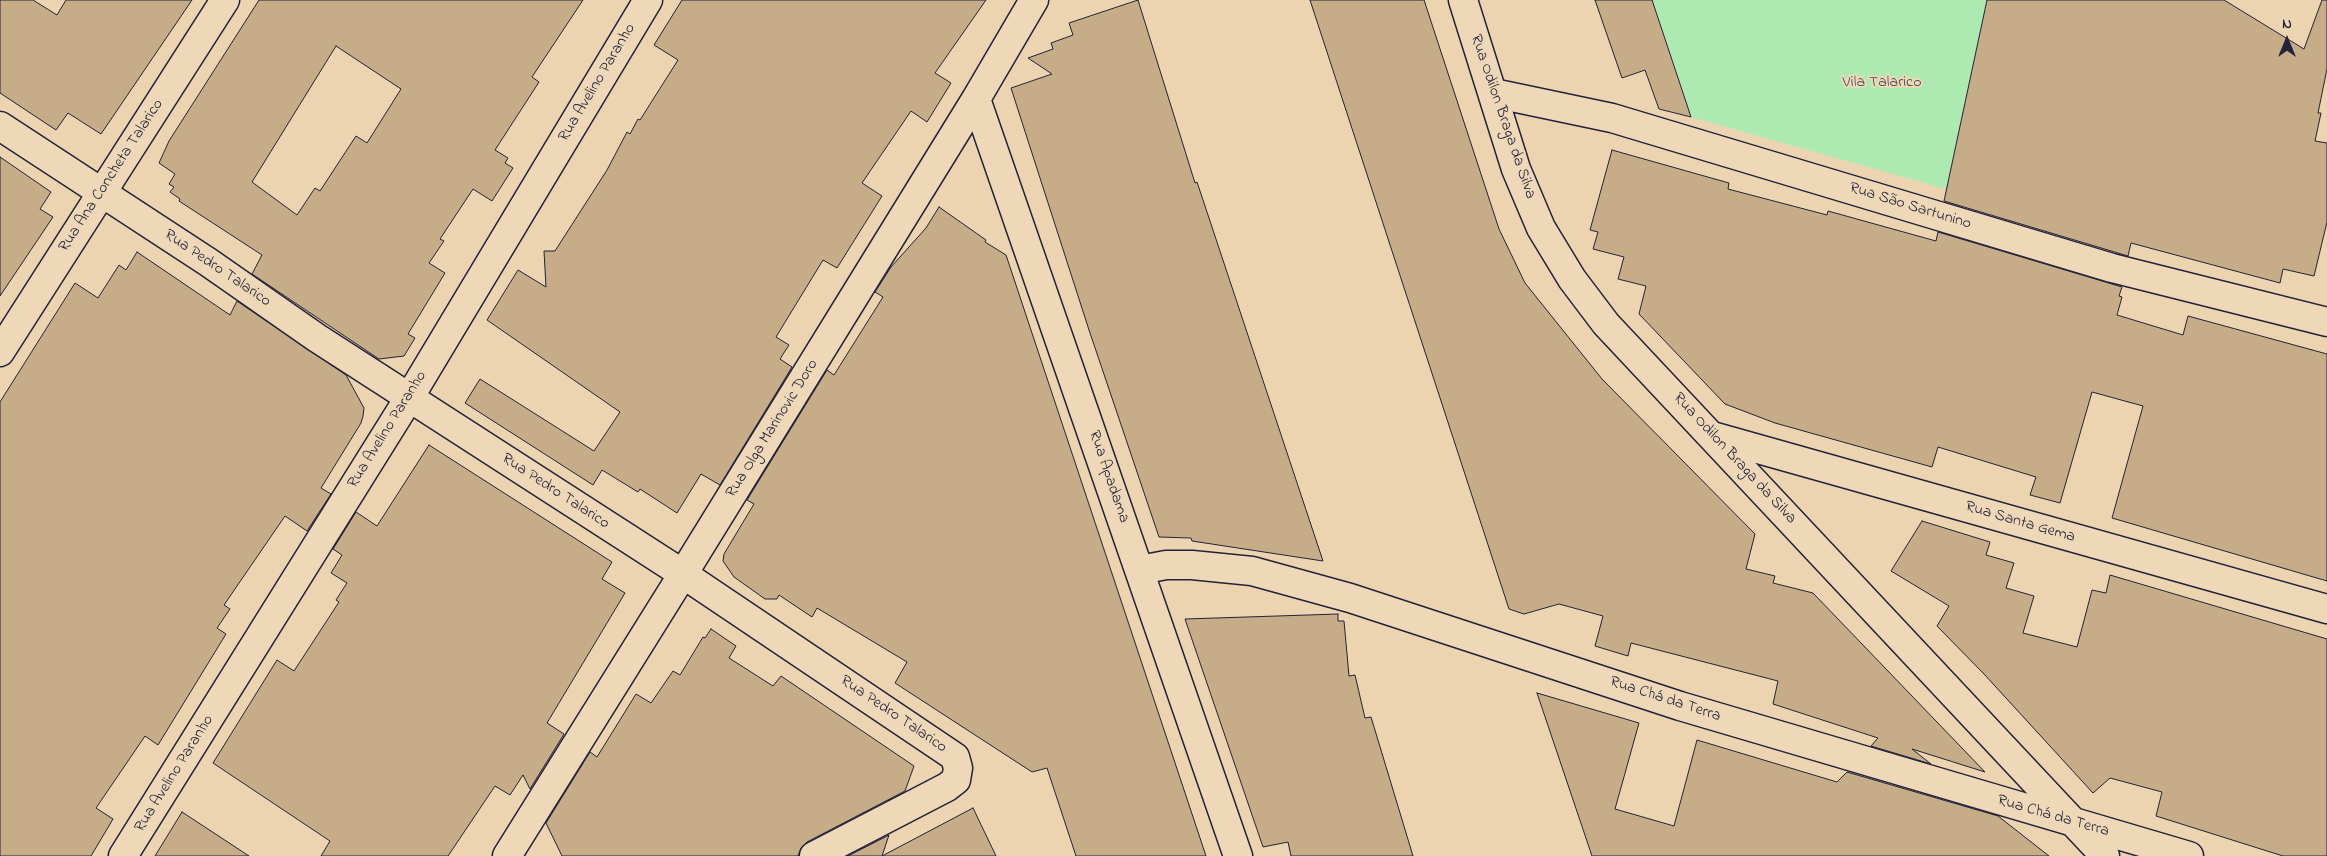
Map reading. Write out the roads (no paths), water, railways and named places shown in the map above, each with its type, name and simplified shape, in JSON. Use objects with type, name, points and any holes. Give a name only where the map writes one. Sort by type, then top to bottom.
[{"type":"street","name":"Rua Ana Concheta Talarico","points":[[0,352],[225,0]]},
{"type":"street","name":"Rua Avelino Paranho","points":[[124,856],[408,398],[648,0]]},
{"type":"street","name":"Rua Olga Marinovic Doro","points":[[507,856],[684,574],[976,99],[1034,0]]},
{"type":"street","name":"Rua Odilon Braga da Silva","points":[[1463,0],[1516,169],[1541,228],[1572,279],[1606,324],[2105,856]]},
{"type":"street","name":"Rua São Sartunino","points":[[1493,93],[1612,118],[2112,268],[2327,322]]},
{"type":"street","name":"Rua Apadama","points":[[976,99],[1238,856]]},
{"type":"street","name":"Rua Pedro Talarico","points":[[0,126],[408,398],[684,574],[954,757],[958,768],[956,780],[947,788],[814,856]]},
{"type":"street","name":"Rua Santa Gema","points":[[1712,436],[2327,609]]},
{"type":"street","name":"Rua Chá da Terra","points":[[1140,570],[1166,565],[1192,565],[1252,571],[1350,598],[1680,706],[2189,856]]},
{"type":"park label","name":"Vila Talarico","points":[[1882,83]]}]
